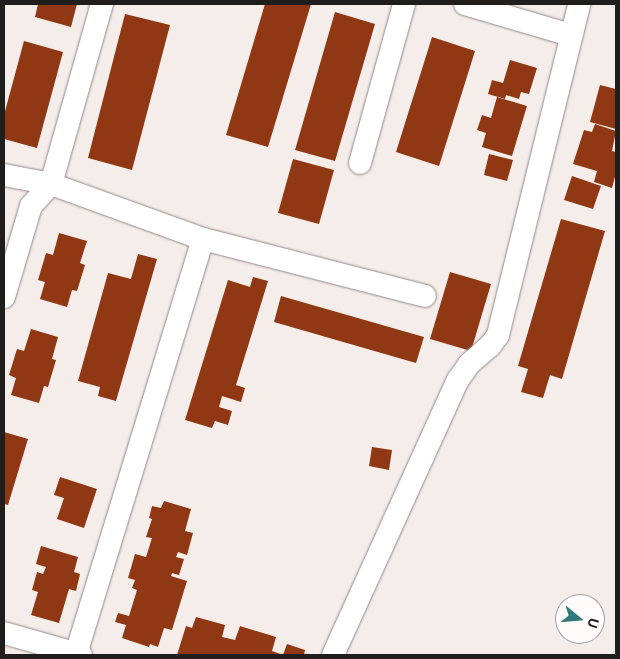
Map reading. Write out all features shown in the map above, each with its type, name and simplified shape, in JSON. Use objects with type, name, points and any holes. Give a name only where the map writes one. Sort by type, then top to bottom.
[{"type":"street","points":[[4,297],[31,206],[52,184],[102,4]]},
{"type":"street","points":[[360,163],[404,4]]},
{"type":"street","points":[[465,4],[570,35]]},
{"type":"street","points":[[333,655],[458,380],[469,364],[490,346],[498,335],[579,4]]},
{"type":"street","points":[[4,175],[52,184],[203,239],[424,296]]},
{"type":"street","points":[[4,633],[79,654],[203,239]]},
{"type":"building","points":[[38,4],[77,4],[71,27],[35,17]]},
{"type":"building","points":[[265,4],[311,4],[268,147],[226,135]]},
{"type":"building","points":[[335,12],[375,24],[335,161],[295,150]]},
{"type":"building","points":[[125,14],[170,25],[132,170],[88,158]]},
{"type":"building","points":[[432,37],[475,51],[439,166],[396,152]]},
{"type":"building","points":[[24,41],[63,52],[37,148],[4,139],[4,115]]},
{"type":"building","points":[[510,60],[537,68],[529,94],[521,92],[519,99],[506,95],[505,99],[488,94],[492,80],[503,83]]},
{"type":"building","points":[[600,85],[616,89],[616,129],[590,122]]},
{"type":"building","points":[[497,97],[527,106],[512,156],[482,147],[486,133],[477,130],[482,115],[491,118]]},
{"type":"building","points":[[595,124],[616,131],[612,151],[616,152],[616,173],[612,188],[594,182],[597,171],[573,164],[584,130],[592,132]]},
{"type":"building","points":[[489,154],[513,160],[507,181],[484,175]]},
{"type":"building","points":[[293,159],[334,170],[319,224],[278,213]]},
{"type":"building","points":[[572,176],[601,186],[593,209],[564,200]]},
{"type":"building","points":[[561,219],[605,231],[562,379],[550,375],[543,398],[521,392],[528,369],[518,366]]},
{"type":"building","points":[[59,233],[87,241],[80,263],[85,265],[77,291],[72,290],[67,307],[40,299],[45,282],[38,280],[46,253],[53,255]]},
{"type":"building","points":[[138,254],[157,259],[116,401],[98,396],[100,387],[78,381],[108,273],[131,279]]},
{"type":"building","points":[[450,272],[491,284],[471,351],[430,339]]},
{"type":"building","points":[[253,277],[268,281],[236,385],[245,388],[241,402],[222,396],[219,407],[232,411],[228,425],[215,421],[212,428],[185,420],[228,280],[250,287]]},
{"type":"building","points":[[281,296],[424,337],[416,363],[274,322]]},
{"type":"building","points":[[31,329],[58,337],[52,359],[56,360],[48,387],[44,386],[39,403],[11,395],[16,378],[9,375],[17,349],[24,351]]},
{"type":"building","points":[[4,432],[28,439],[8,505],[4,504]]},
{"type":"building","points":[[372,447],[392,450],[389,470],[369,466]]},
{"type":"building","points":[[60,477],[97,489],[84,528],[57,519],[64,498],[54,495]]},
{"type":"building","points":[[164,501],[191,509],[185,531],[193,533],[187,555],[178,552],[176,557],[184,559],[179,575],[172,573],[171,576],[187,581],[172,630],[164,628],[158,647],[150,644],[149,647],[122,638],[126,625],[115,622],[118,613],[129,616],[137,590],[132,588],[135,580],[128,578],[135,554],[146,557],[152,538],[146,537],[152,519],[149,518],[152,506],[161,508]]},
{"type":"building","points":[[41,546],[78,557],[74,572],[80,574],[76,591],[69,589],[59,623],[31,615],[38,592],[32,590],[37,572],[43,574],[46,567],[36,564]]},
{"type":"building","points":[[196,617],[225,625],[222,637],[235,640],[240,626],[276,637],[272,651],[283,655],[177,655],[186,626],[192,628]]},
{"type":"building","points":[[287,644],[305,650],[304,655],[283,655]]}]
